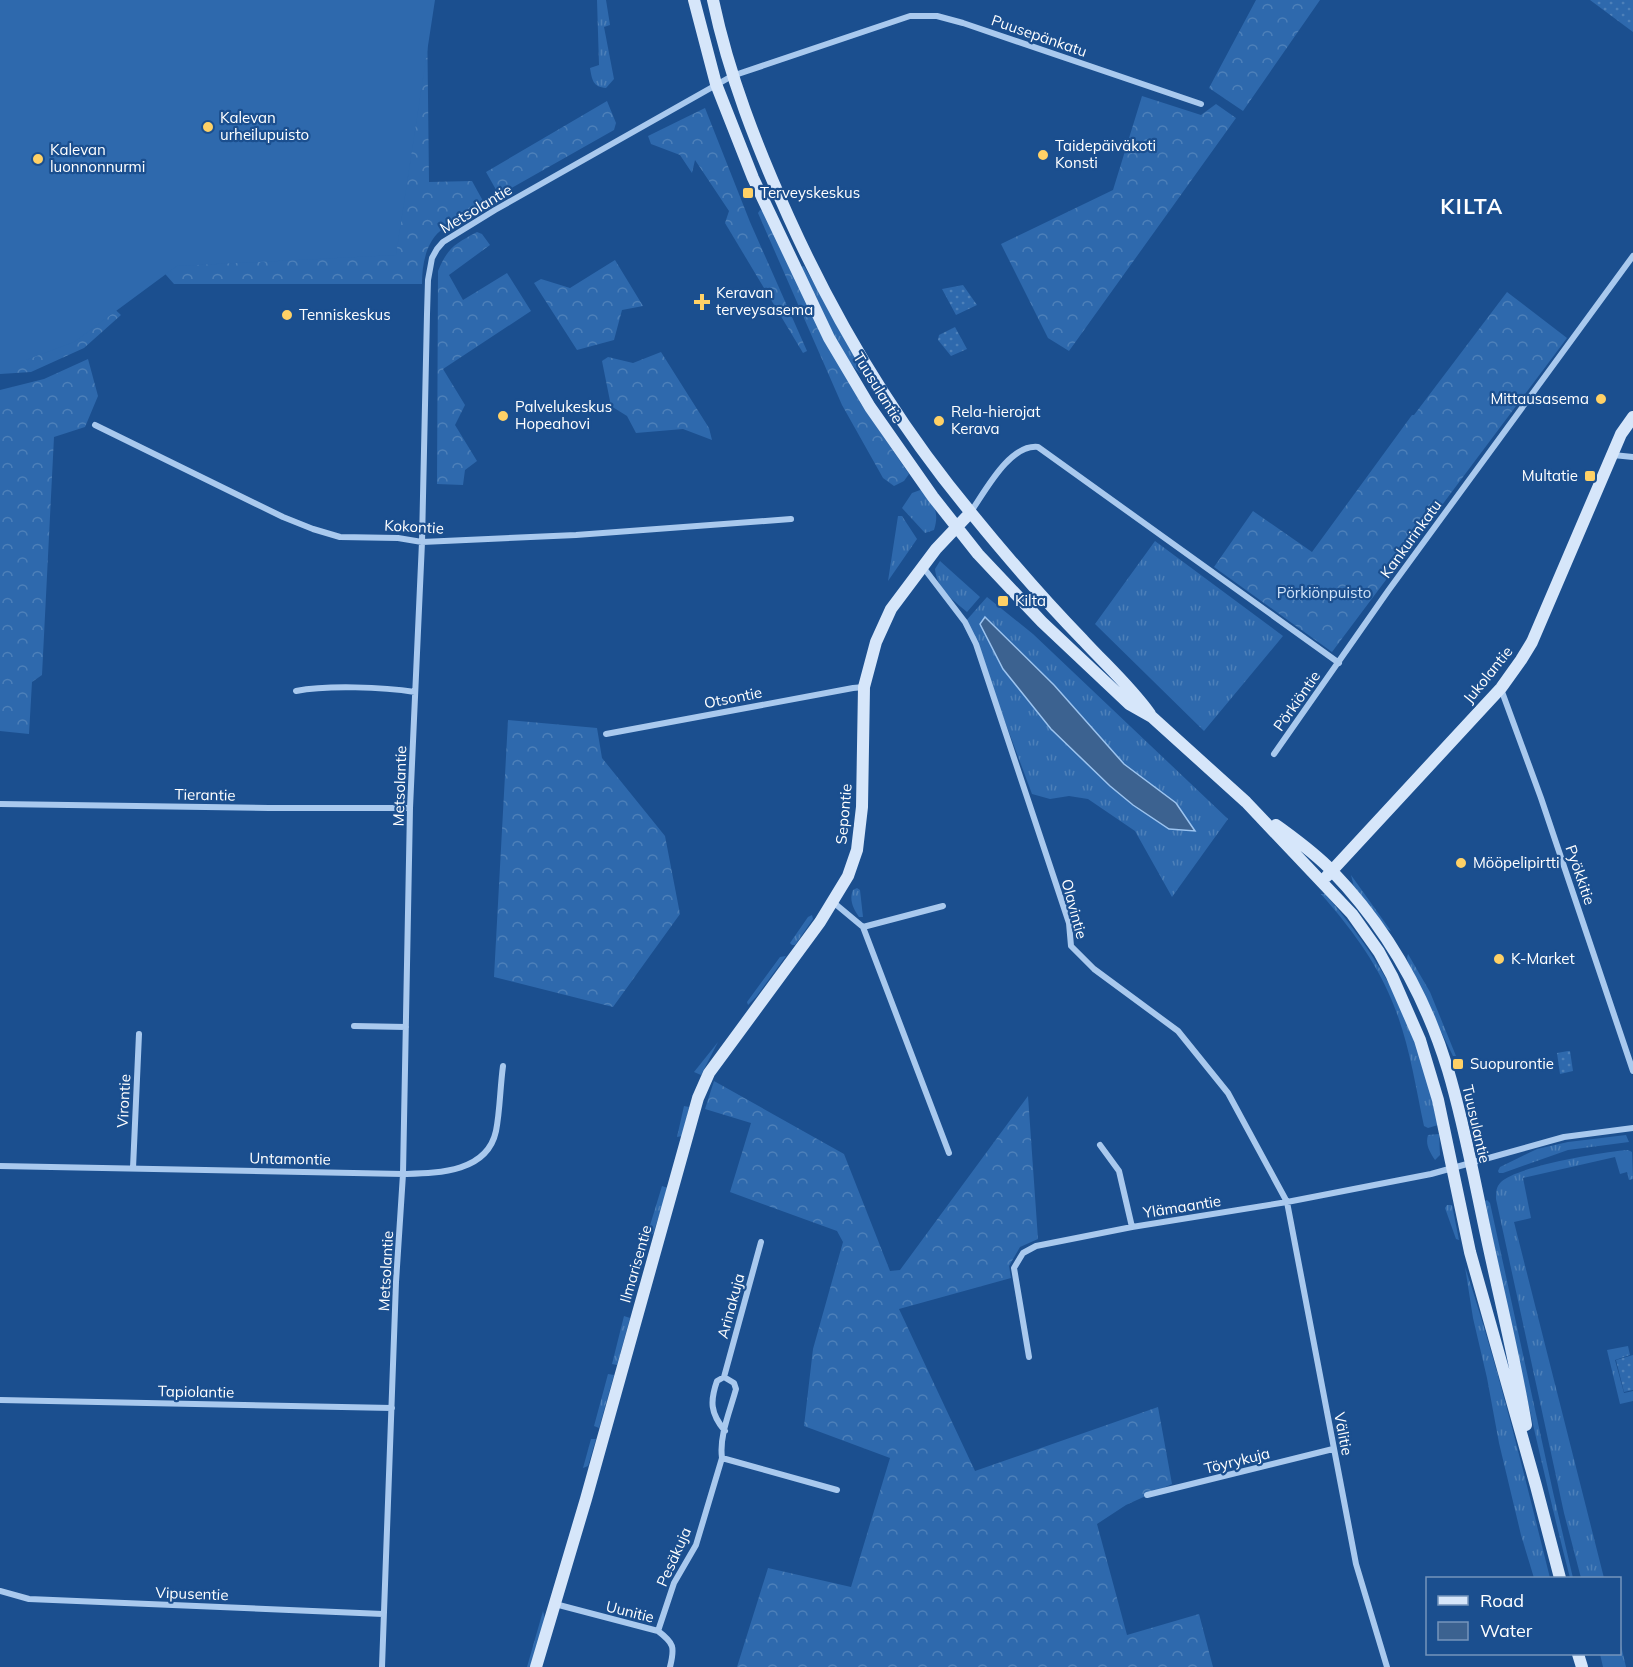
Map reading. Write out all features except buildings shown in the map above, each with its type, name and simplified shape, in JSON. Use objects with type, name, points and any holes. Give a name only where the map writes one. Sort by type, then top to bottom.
[{"type":"main road","name":"Tuusulantie","points":[[694,0],[716,84],[753,178],[830,338],[870,406],[956,528],[1011,591],[1042,622],[1130,704],[1152,717],[1246,802],[1352,914],[1379,952],[1407,1006],[1438,1100],[1470,1252],[1560,1577]]},
{"type":"main road","name":"Tuusulantie","points":[[713,0],[741,105],[812,268],[847,333],[894,409],[970,513],[1083,640],[1137,696],[1152,717]]},
{"type":"main road","name":"Jukolantie","points":[[1322,881],[1501,688],[1521,660],[1532,642],[1611,455],[1621,434],[1633,417]]},
{"type":"main road","name":"Sepontie","points":[[833,902],[848,876],[857,850],[862,807],[864,687],[876,642],[891,609],[936,549],[970,513]]},
{"type":"main road","name":"Tuusulantie","points":[[1246,802],[1305,846],[1332,870],[1363,906],[1392,945],[1421,999],[1436,1034],[1448,1069],[1519,1383],[1536,1486]]},
{"type":"main road","name":"Ilmarisentie","points":[[536,1667],[617,1392],[698,1098],[709,1073],[833,902]]},
{"type":"street","name":"Puusepänkatu","points":[[732,76],[899,19],[921,15],[937,16],[1201,104]]},
{"type":"street","name":"Metsolantie","points":[[382,1667],[403,1173],[410,808],[422,542],[428,280],[432,258],[443,242],[495,210],[732,76]]},
{"type":"street","name":"Kankurinkatu","points":[[1339,663],[1388,591],[1633,256]]},
{"type":"street","name":"Kokontie","points":[[95,425],[283,517],[340,537],[398,538],[422,542],[576,535],[791,519]]},
{"type":"street","points":[[970,513],[1008,459],[1024,448],[1038,447],[1339,663]]},
{"type":"street","points":[[1611,455],[1633,457]]},
{"type":"street","name":"Olavintie","points":[[923,567],[965,622],[976,644],[1069,923],[1071,946],[1094,969],[1178,1030],[1228,1093],[1287,1203]]},
{"type":"street","name":"Pörkiöntie","points":[[1274,754],[1339,663]]},
{"type":"street","name":"Otsontie","points":[[606,734],[864,687]]},
{"type":"street","points":[[296,691],[311,688],[415,692]]},
{"type":"street","name":"Pyökkitie","points":[[1501,688],[1541,798],[1633,1071]]},
{"type":"street","name":"Tierantie","points":[[0,804],[410,808]]},
{"type":"street","points":[[833,902],[863,927],[949,1153]]},
{"type":"street","points":[[863,927],[943,906]]},
{"type":"street","points":[[354,1026],[406,1028]]},
{"type":"street","name":"Virontie","points":[[133,1168],[139,1034]]},
{"type":"street","name":"Untamontie","points":[[0,1166],[403,1173],[429,1173],[465,1168],[484,1154],[496,1133],[502,1066]]},
{"type":"street","points":[[1452,1168],[1564,1137],[1633,1128]]},
{"type":"street","points":[[1100,1144],[1119,1171],[1132,1227]]},
{"type":"street","name":"Ylämaantie","points":[[1029,1357],[1014,1268],[1023,1253],[1036,1246],[1132,1227],[1287,1203],[1452,1168]]},
{"type":"street","name":"Välitie","points":[[1287,1203],[1356,1564],[1387,1667]]},
{"type":"street","name":"Arinakuja","points":[[724,1377],[760,1242]]},
{"type":"street","points":[[724,1377],[717,1381],[711,1399],[718,1422],[725,1431]]},
{"type":"street","name":"Pesäkuja","points":[[658,1631],[674,1583],[696,1545],[722,1458],[720,1446],[736,1389],[734,1383],[724,1377]]},
{"type":"street","name":"Tapiolantie","points":[[0,1400],[392,1408]]},
{"type":"street","name":"Töyrykuja","points":[[1147,1495],[1334,1449]]},
{"type":"street","points":[[722,1458],[837,1490]]},
{"type":"street","name":"Vipusentie","points":[[0,1591],[29,1599],[383,1614]]},
{"type":"street","name":"Uunitie","points":[[555,1604],[658,1631],[669,1640],[674,1652],[670,1667]]},
{"type":"green space","name":"Kalevan urheilupuisto","points":[[0,0],[435,0],[396,255],[177,266],[74,342],[26,360],[0,360]]},
{"type":"green space","points":[[597,0],[606,0],[610,25],[604,27],[614,79],[606,88],[594,82],[590,68],[599,65]]},
{"type":"green space","points":[[1256,0],[1320,0],[1243,111],[1209,88]]},
{"type":"green space","points":[[1590,0],[1633,0],[1633,32]]},
{"type":"green space","points":[[427,11],[429,182],[472,181],[483,201],[470,213],[444,228],[433,239],[424,261],[422,284],[174,284],[159,267]]},
{"type":"green space","points":[[1142,96],[1201,115],[1216,104],[1236,118],[1069,351],[1048,338],[1001,244],[1113,190]]},
{"type":"green space","points":[[607,101],[616,123],[614,130],[499,195],[486,172]]},
{"type":"green space","points":[[705,108],[750,222],[807,351],[803,353],[725,223],[729,211],[695,160],[692,173],[680,155],[651,144],[648,136]]},
{"type":"green space","points":[[760,210],[763,211],[861,404],[909,474],[904,481],[894,486],[883,478],[842,405],[758,213]]},
{"type":"green space","points":[[477,232],[482,234],[490,245],[449,275],[463,300],[507,273],[531,311],[443,369],[465,405],[455,425],[477,461],[465,470],[463,485],[437,484],[438,271],[445,256],[453,247]]},
{"type":"green space","points":[[615,260],[643,306],[622,310],[614,340],[577,350],[534,283],[541,279],[570,288]]},
{"type":"green space","points":[[804,266],[864,370],[860,373],[843,353],[826,324],[798,268]]},
{"type":"green space","points":[[963,285],[977,305],[956,315],[942,289]]},
{"type":"green space","name":"Pörkiönpuisto","points":[[1507,292],[1567,338],[1332,652],[1214,567],[1253,511],[1312,552],[1412,415]]},
{"type":"green space","points":[[97,293],[121,315],[84,348],[31,372],[0,374],[0,326]]},
{"type":"green space","points":[[955,327],[967,349],[951,356],[938,340],[939,335]]},
{"type":"green space","points":[[661,352],[709,428],[712,440],[683,429],[636,433],[627,416],[611,406],[602,361],[608,357],[633,363]]},
{"type":"green space","points":[[88,359],[98,396],[85,427],[54,437],[42,675],[32,682],[29,734],[0,731],[0,390],[44,379]]},
{"type":"green space","points":[[923,489],[936,513],[934,530],[925,533],[902,508],[912,493]]},
{"type":"green space","points":[[898,516],[902,516],[917,539],[888,581]]},
{"type":"green space","points":[[1155,541],[1283,636],[1204,731],[1095,624]]},
{"type":"green space","points":[[940,561],[980,597],[967,612],[946,593],[939,582],[935,569]]},
{"type":"green space","points":[[987,597],[1033,634],[1228,819],[1172,897],[1135,831],[1088,799],[1069,796],[1050,799],[1032,794],[976,644],[965,622]],"holes":[[[986,617],[1054,685],[1124,764],[1176,803],[1194,830],[1169,829],[1133,805],[1086,762]]]},
{"type":"green space","points":[[508,720],[597,728],[602,758],[665,836],[680,914],[613,1007],[494,977]]},
{"type":"green space","points":[[1351,875],[1391,931],[1354,887]]},
{"type":"green space","points":[[857,888],[860,890],[863,917],[859,917],[853,907],[852,894]]},
{"type":"green space","points":[[1321,894],[1325,894],[1351,926],[1375,961],[1396,998],[1421,1058],[1438,1125],[1428,1128],[1424,1126],[1407,1047],[1386,986],[1361,945]]},
{"type":"green space","points":[[812,915],[813,919],[795,945],[792,945],[790,943],[808,917]]},
{"type":"green space","points":[[1408,954],[1430,992],[1456,1056],[1453,1056],[1409,966]]},
{"type":"green space","points":[[786,956],[748,1005],[747,1002],[780,957]]},
{"type":"green space","points":[[718,1042],[701,1075],[694,1072]]},
{"type":"green space","points":[[1570,1051],[1573,1071],[1560,1074],[1557,1053]]},
{"type":"green space","points":[[714,1081],[844,1154],[890,1271],[900,1270],[1028,1096],[1038,1239],[1020,1247],[1009,1266],[1011,1278],[899,1309],[975,1471],[1158,1407],[1172,1484],[1126,1505],[1097,1524],[1127,1635],[1199,1614],[1213,1667],[737,1667],[768,1568],[851,1587],[890,1458],[804,1426],[813,1349],[843,1242],[837,1231],[730,1192],[751,1123],[705,1109]]},
{"type":"green space","points":[[1465,1088],[1475,1116],[1470,1119],[1464,1097]]},
{"type":"green space","points":[[684,1106],[689,1107],[682,1136],[677,1137]]},
{"type":"green space","points":[[1439,1134],[1440,1155],[1435,1160],[1428,1148],[1427,1139],[1428,1135]]},
{"type":"green space","points":[[1626,1135],[1629,1142],[1568,1150],[1503,1173],[1498,1171],[1500,1167],[1537,1149],[1568,1142]]},
{"type":"green space","points":[[1628,1150],[1632,1152],[1633,1179],[1629,1180],[1627,1172],[1620,1174],[1615,1157],[1523,1178],[1531,1218],[1514,1222],[1604,1577],[1581,1577],[1564,1513],[1496,1192],[1501,1182],[1510,1176],[1542,1165]]},
{"type":"green space","points":[[662,1186],[668,1188],[653,1234],[648,1232]]},
{"type":"green space","points":[[1485,1201],[1490,1203],[1573,1577],[1570,1577],[1536,1437]]},
{"type":"green space","points":[[1447,1205],[1452,1205],[1459,1240],[1456,1239],[1445,1208]]},
{"type":"green space","points":[[1465,1267],[1500,1383],[1550,1577],[1534,1577],[1521,1535],[1473,1318]]},
{"type":"green space","points":[[624,1316],[630,1318],[617,1365],[612,1364]]},
{"type":"green space","points":[[1628,1346],[1630,1355],[1615,1360],[1624,1393],[1633,1391],[1633,1401],[1620,1404],[1607,1350]]},
{"type":"green space","points":[[1633,1355],[1633,1390],[1624,1392],[1616,1360]]},
{"type":"green space","points":[[608,1374],[614,1375],[599,1428],[594,1426]]},
{"type":"green space","points":[[591,1439],[596,1439],[588,1466],[583,1468]]},
{"type":"green space","points":[[543,1611],[545,1619],[532,1667],[527,1667]]},
{"type":"green space","points":[[1621,1645],[1626,1667],[1603,1667],[1600,1655],[1621,1655]]},
{"type":"water","points":[[985,617],[1054,685],[1124,764],[1176,803],[1195,831],[1169,829],[1133,805],[1051,729],[1003,669],[980,624]]},
{"type":"place","name":"Kalevan urheilupuisto","points":[[208,127]]},
{"type":"place","name":"Taidepäiväkoti Konsti","points":[[1043,155]]},
{"type":"place","name":"Kalevan luonnonnurmi","points":[[38,159]]},
{"type":"place","name":"Terveyskeskus","points":[[748,193]]},
{"type":"place","name":"Keravan terveysasema","points":[[702,302]]},
{"type":"place","name":"Tenniskeskus","points":[[287,315]]},
{"type":"place","name":"Mittausasema","points":[[1601,399]]},
{"type":"place","name":"Palvelukeskus Hopeahovi","points":[[503,416]]},
{"type":"place","name":"Rela-hierojat Kerava","points":[[939,421]]},
{"type":"place","name":"Multatie","points":[[1590,476]]},
{"type":"place","name":"Kilta","points":[[1003,601]]},
{"type":"place","name":"Mööpelipirtti","points":[[1461,863]]},
{"type":"place","name":"K-Market","points":[[1499,959]]},
{"type":"place","name":"Suopurontie","points":[[1458,1064]]},
{"type":"district","name":"KILTA","points":[[1472,207]]}]
